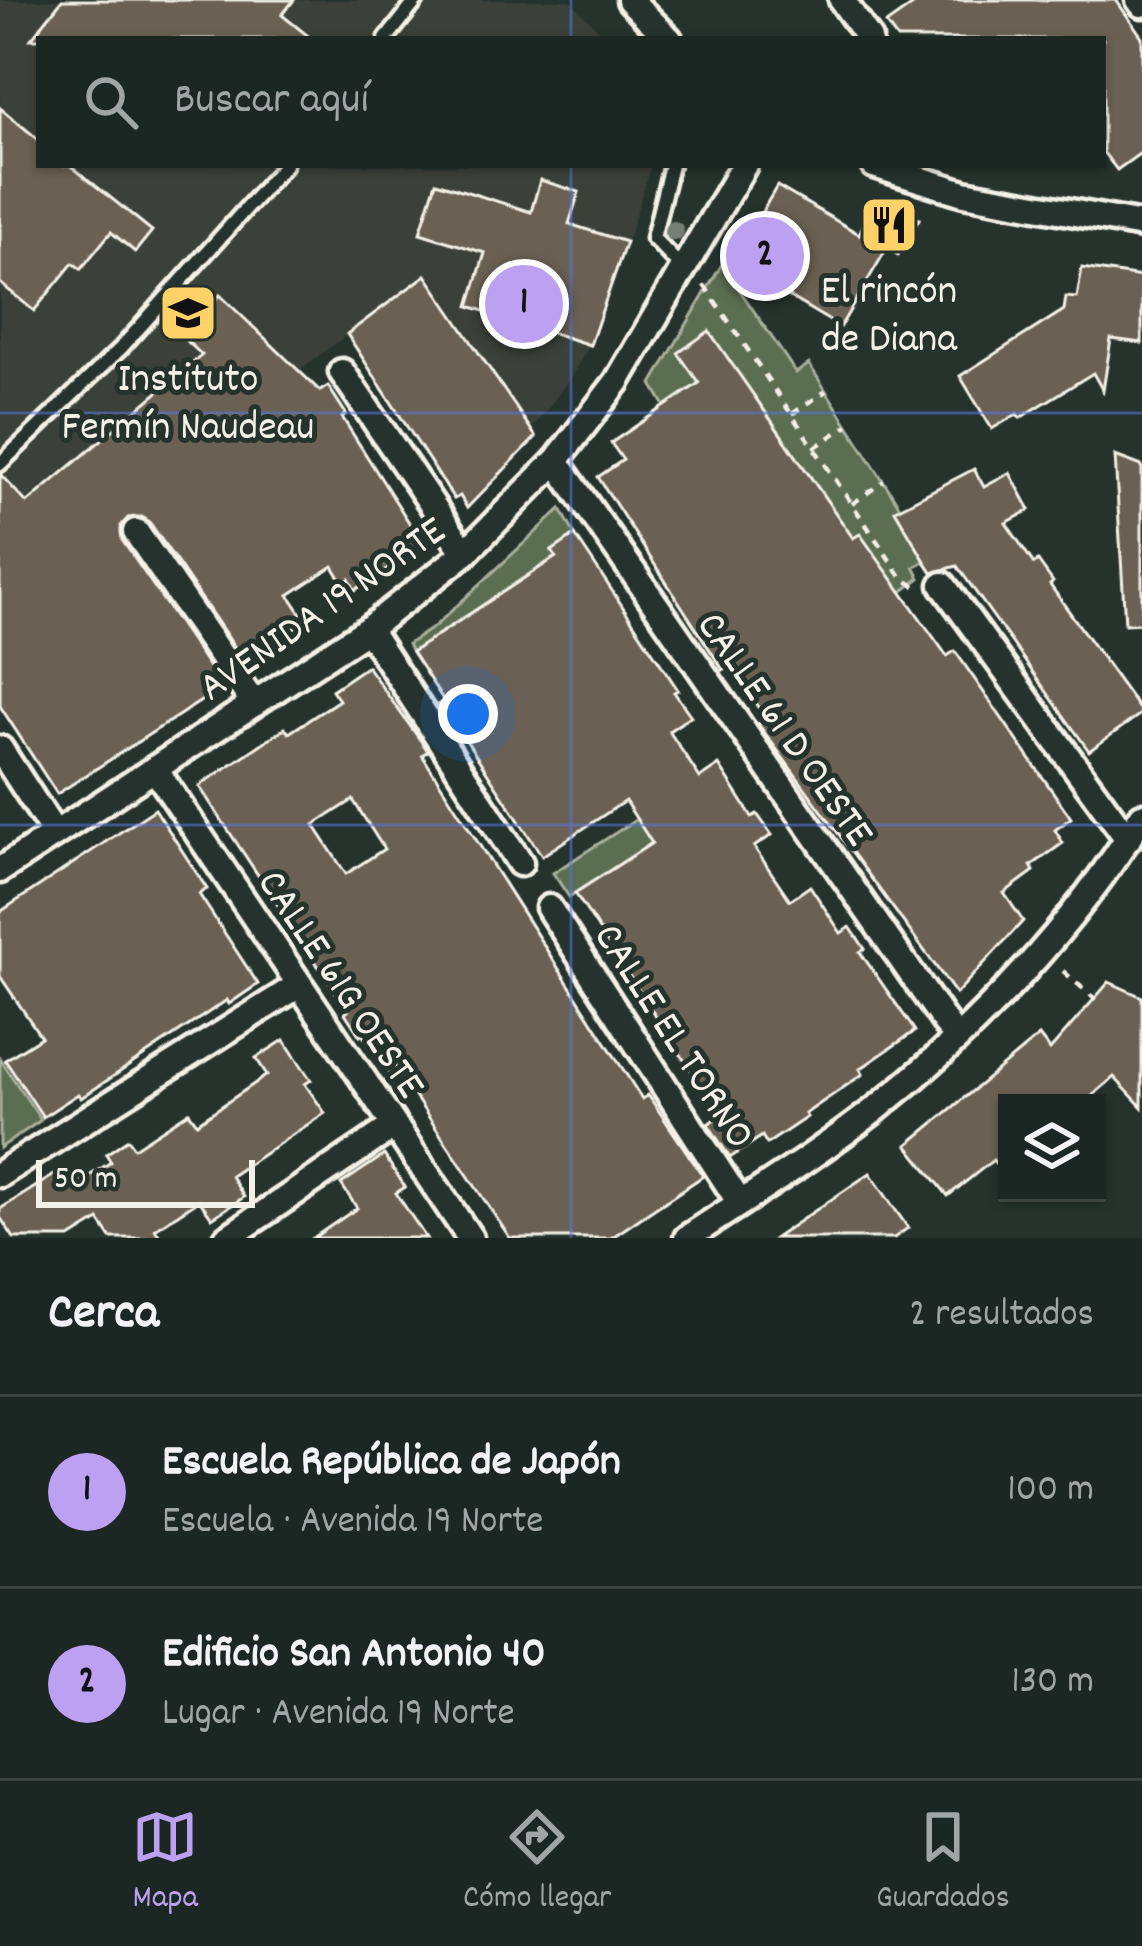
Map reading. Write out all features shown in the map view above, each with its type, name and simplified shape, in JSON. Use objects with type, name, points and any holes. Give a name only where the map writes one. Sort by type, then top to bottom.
[{"type":"street","points":[[630,0],[667,36]]},
{"type":"street","points":[[842,0],[867,36]]},
{"type":"street","name":"AVENIDA 19 NORTE","points":[[0,870],[368,629],[465,553],[556,461],[694,277],[743,168]]},
{"type":"street","points":[[884,168],[964,193],[1142,225]]},
{"type":"street","points":[[959,168],[964,193]]},
{"type":"street","points":[[342,371],[465,553]]},
{"type":"street","name":"CALLE 61 D OESTE","points":[[556,461],[956,1038]]},
{"type":"street","points":[[136,532],[254,704]]},
{"type":"street","points":[[936,590],[1128,839]]},
{"type":"street","points":[[368,629],[520,863]]},
{"type":"street","points":[[0,749],[55,834]]},
{"type":"street","name":"CALLE 61G OESTE","points":[[155,769],[470,1238]]},
{"type":"street","points":[[687,1238],[873,1111],[956,1038],[1042,950],[1142,816]]},
{"type":"street","name":"CALLE EL TORNO","points":[[549,908],[740,1203]]},
{"type":"street","points":[[0,1174],[299,985]]},
{"type":"street","points":[[227,1238],[394,1126]]},
{"type":"lane","points":[[388,36],[417,0]]},
{"type":"lane","points":[[0,464],[121,348],[281,168]]},
{"type":"lane","points":[[670,168],[652,238],[694,277]]},
{"type":"path","points":[[694,277],[902,578],[936,590]]},
{"type":"path","points":[[792,415],[826,391]]},
{"type":"path","points":[[814,448],[848,425]]},
{"type":"path","points":[[852,504],[884,482]]},
{"type":"path","points":[[1064,970],[1095,999]]},
{"type":"shaded area","name":"Instituto Fermín Naudeau","points":[[0,0],[570,0],[604,36],[36,36],[36,168],[650,168],[590,345],[531,430],[425,276],[309,363],[258,411],[0,589]]},
{"type":"green space","points":[[722,264],[796,373],[809,364],[900,507],[896,510],[925,561],[914,567],[920,578],[868,617],[665,406],[652,384]]},
{"type":"green space","points":[[561,509],[575,535],[552,551],[555,557],[412,652],[408,644],[435,626]]},
{"type":"green space","points":[[637,819],[652,843],[569,897],[553,873]]},
{"type":"green space","points":[[0,1059],[41,1120],[0,1148]]},
{"type":"building","points":[[62,0],[294,0],[282,15],[308,36],[36,36],[31,39]]},
{"type":"building","points":[[920,0],[1116,0],[1142,37],[1142,152],[1117,170],[1106,156],[1106,36],[895,36],[886,24]]},
{"type":"building","points":[[0,108],[36,138],[36,168],[74,168],[152,231],[135,252],[111,232],[81,269],[73,263],[34,311],[0,283]]},
{"type":"building","points":[[540,180],[579,192],[569,224],[626,242],[590,345],[469,306],[485,253],[420,233],[436,182],[531,212]]},
{"type":"building","points":[[777,186],[859,234],[873,202],[919,219],[898,255],[887,248],[840,327],[732,263]]},
{"type":"building","points":[[1082,268],[1142,277],[1142,343],[1111,339],[1103,391],[1093,373],[1020,418],[1017,414],[992,429],[960,376],[1064,310],[1066,297],[1077,298]]},
{"type":"building","points":[[426,275],[536,437],[467,508],[460,496],[454,499],[347,334]]},
{"type":"building","points":[[220,295],[320,391],[328,386],[346,414],[342,417],[424,546],[355,590],[349,579],[343,583],[333,566],[289,595],[306,621],[242,658],[150,523],[142,517],[128,518],[121,526],[122,540],[215,676],[210,678],[218,690],[57,794],[0,706],[0,474],[27,503],[202,355],[181,336]]},
{"type":"building","points":[[709,331],[853,538],[860,534],[947,656],[955,651],[1071,818],[1055,830],[1063,843],[1004,893],[1023,921],[956,994],[758,724],[766,719],[730,666],[723,670],[598,477],[623,460],[611,443],[699,383],[678,353]]},
{"type":"building","points":[[1115,456],[1142,466],[1142,623],[1125,624]]},
{"type":"building","points":[[974,469],[984,487],[1010,473],[1030,510],[1006,523],[1034,564],[1038,561],[1053,582],[1050,585],[1142,713],[1089,751],[957,566],[932,573],[895,510]]},
{"type":"building","points":[[575,535],[678,690],[674,692],[691,716],[669,731],[700,778],[719,765],[752,817],[757,814],[772,835],[754,847],[790,900],[810,886],[841,933],[850,927],[865,949],[860,952],[915,1031],[860,1069],[863,1074],[807,1117],[767,1144],[762,1136],[730,1158],[708,1124],[720,1115],[575,893],[652,843],[625,801],[542,856],[460,731],[456,734],[437,705],[444,701],[412,652],[556,557],[552,551]]},
{"type":"building","points":[[367,666],[428,751],[422,755],[642,1099],[648,1095],[703,1176],[611,1238],[510,1238],[395,1067],[388,1072],[360,1036],[199,786],[285,728],[289,733],[339,700],[332,690]],"holes":[[[353,800],[384,849],[346,874],[314,825]]]},
{"type":"building","points":[[155,809],[207,889],[199,894],[258,984],[81,1098],[78,1094],[43,1117],[5,1060],[41,1037],[0,976],[0,912]]},
{"type":"building","points":[[1109,982],[1142,997],[1142,1107],[1114,1077],[1094,1094],[998,1094],[998,1166],[993,1160],[948,1196],[907,1145],[1039,1036],[1050,1050]]},
{"type":"building","points":[[284,1040],[311,1080],[305,1084],[325,1113],[231,1176],[244,1197],[212,1218],[199,1200],[155,1229],[161,1238],[111,1238],[99,1220],[70,1238],[14,1238],[0,1209],[59,1172],[69,1189],[111,1162],[106,1154],[128,1139],[134,1148],[189,1112],[197,1123],[267,1075],[256,1058]]},
{"type":"building","points":[[384,1155],[405,1187],[396,1193],[426,1238],[313,1238],[357,1208],[341,1184]]},
{"type":"building","points":[[870,1173],[908,1228],[894,1238],[775,1238]]},
{"type":"place","name":"El rincón de Diana","points":[[889,225]]},
{"type":"place","name":"Edificio San Antonio 40","points":[[765,256]]},
{"type":"place","name":"Escuela República de Japón","points":[[524,304]]},
{"type":"place","name":"Instituto Fermín Naudeau","points":[[188,313]]}]
